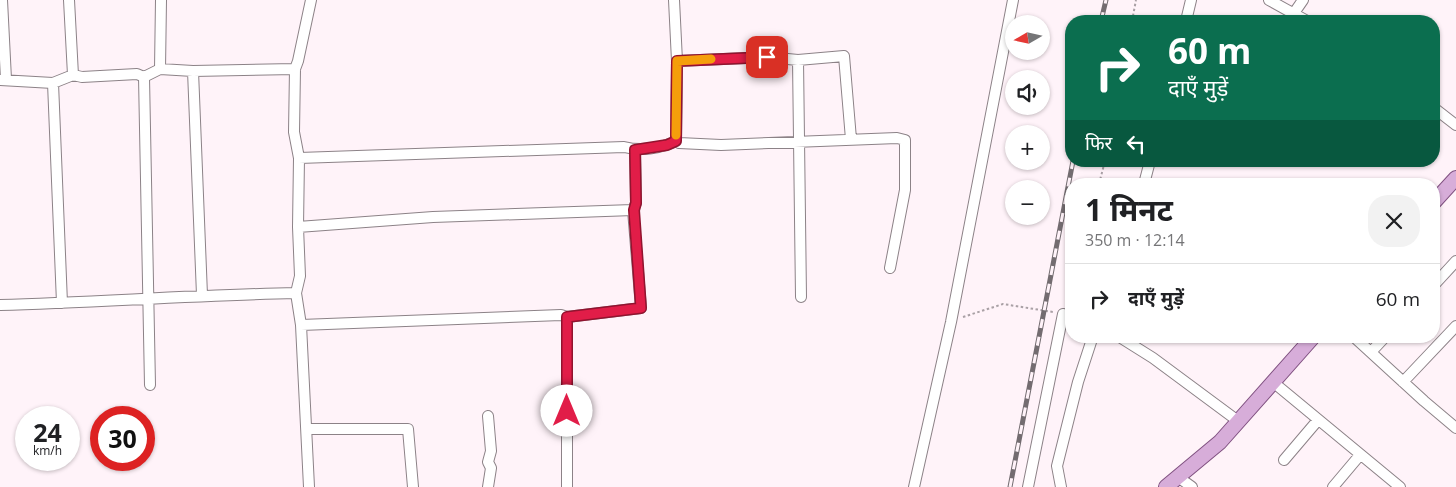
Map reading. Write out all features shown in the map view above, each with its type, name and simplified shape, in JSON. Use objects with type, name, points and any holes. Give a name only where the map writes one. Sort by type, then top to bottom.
[{"type":"main road","points":[[1440,195],[1456,178]]},
{"type":"main road","points":[[1166,487],[1220,442],[1308,343]]},
{"type":"street","points":[[2,0],[3,80],[53,83],[73,75],[82,77],[137,74],[144,77],[160,69],[193,72],[295,69]]},
{"type":"street","points":[[69,0],[73,75]]},
{"type":"street","points":[[160,69],[161,0]]},
{"type":"street","points":[[309,487],[302,325],[296,293],[300,276],[298,158],[294,132],[295,69],[311,0]]},
{"type":"street","points":[[674,0],[677,61],[676,141]]},
{"type":"street","points":[[914,487],[951,322],[1013,0]]},
{"type":"street","points":[[1188,15],[1192,0]]},
{"type":"street","points":[[1268,0],[1294,14],[1304,0]]},
{"type":"street","points":[[677,61],[767,57],[798,60],[844,56],[850,139]]},
{"type":"street","points":[[798,60],[801,297]]},
{"type":"street","points":[[193,72],[202,295]]},
{"type":"street","points":[[144,77],[150,385]]},
{"type":"street","points":[[53,83],[62,303]]},
{"type":"street","points":[[1440,113],[1456,125]]},
{"type":"street","points":[[298,158],[624,147],[635,150],[667,145],[676,141],[678,143],[721,145],[897,138],[905,140],[905,190],[890,268]]},
{"type":"street","points":[[302,325],[561,315],[567,317],[641,308],[634,210],[636,203],[635,150]]},
{"type":"street","points":[[298,227],[433,217],[634,210]]},
{"type":"street","points":[[1440,278],[1456,261]]},
{"type":"street","points":[[0,305],[202,295],[296,293]]},
{"type":"street","points":[[567,317],[567,487]]},
{"type":"street","points":[[1440,343],[1456,326]]},
{"type":"street","points":[[1028,487],[1065,328]]},
{"type":"street","points":[[1060,487],[1057,466],[1078,382],[1091,343]]},
{"type":"street","points":[[1129,343],[1153,358],[1238,421]]},
{"type":"street","points":[[1361,343],[1456,428]]},
{"type":"street","points":[[1371,352],[1379,343]]},
{"type":"street","points":[[1403,382],[1440,343]]},
{"type":"street","points":[[1273,382],[1400,487]]},
{"type":"street","points":[[488,416],[491,451],[488,462],[491,468],[488,487]]},
{"type":"street","points":[[1284,460],[1318,420]]},
{"type":"street","points":[[307,429],[408,429],[413,487]]},
{"type":"street","points":[[1333,487],[1360,455]]},
{"type":"street","points":[[1178,477],[1192,487]]},
{"type":"path","points":[[1133,15],[1136,0]]},
{"type":"path","points":[[951,322],[1003,304],[1065,314]]},
{"type":"railway","points":[[1102,15],[1106,0]]},
{"type":"railway","points":[[1070,178],[1072,167]]},
{"type":"railway","points":[[1010,487],[1065,202]]},
{"type":"slow traffic","points":[[676,135],[677,61],[711,59]]},
{"type":"route","points":[[567,411],[567,317],[641,308],[634,210],[636,203],[635,150],[667,145],[676,141],[677,61],[767,57]]}]
